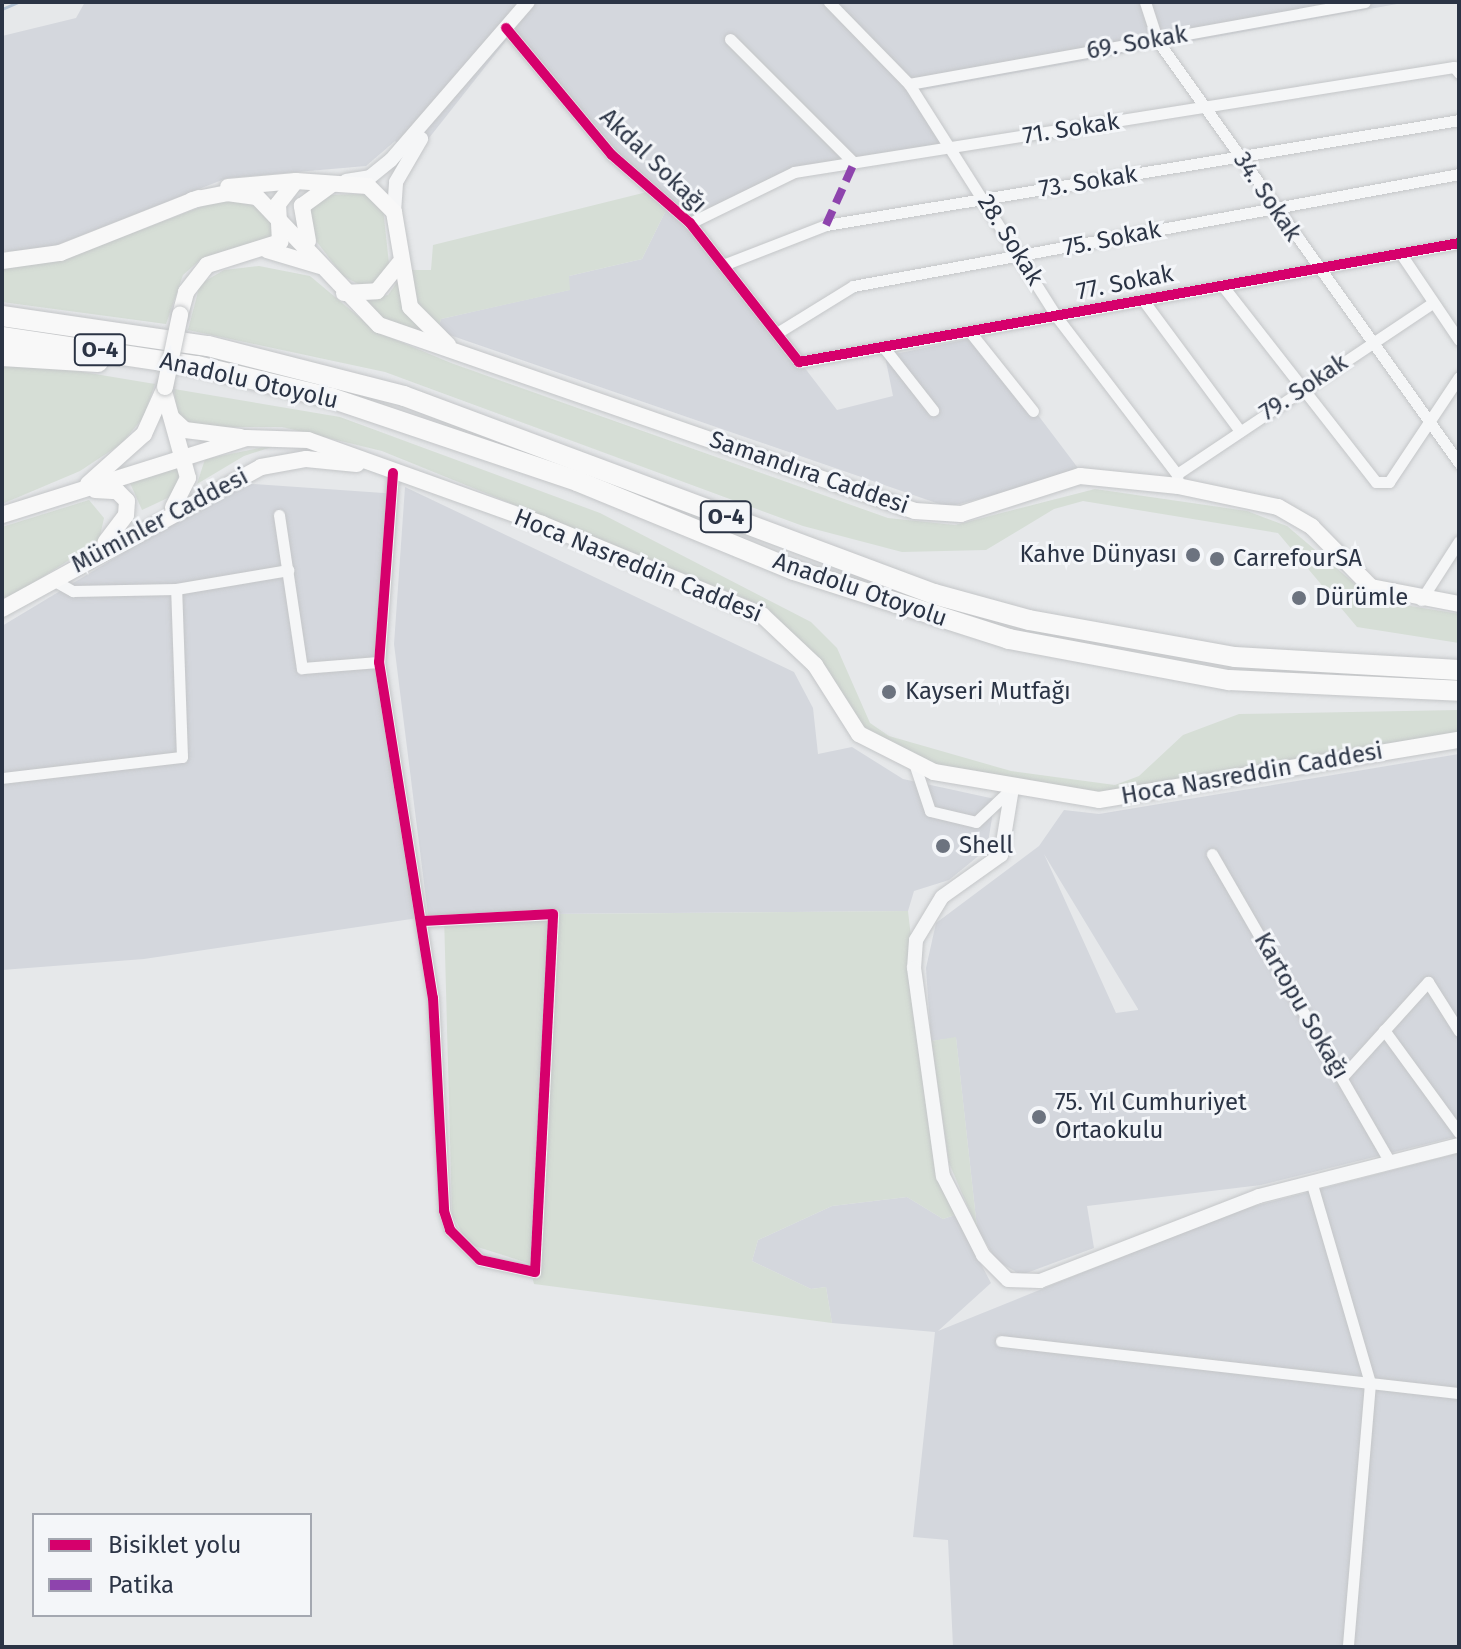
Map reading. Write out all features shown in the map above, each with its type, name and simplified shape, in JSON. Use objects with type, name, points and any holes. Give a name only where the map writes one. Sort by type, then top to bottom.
[{"type":"highway","name":"Anadolu Otoyolu","points":[[2,316],[208,346],[404,396],[921,589],[1029,620],[1235,657],[1459,670]]},
{"type":"highway","name":"Anadolu Otoyolu","points":[[2,337],[197,366],[444,433],[794,570],[1009,639],[1229,680],[1459,691]]},
{"type":"highway","points":[[2,356],[197,366]]},
{"type":"main road","points":[[77,492],[144,434],[165,387],[186,292],[207,265],[265,250],[280,242],[279,200],[296,181]]},
{"type":"main road","points":[[2,261],[60,253],[192,200],[241,184],[296,181],[368,186],[394,212],[399,264],[410,307],[462,356]]},
{"type":"main road","points":[[311,250],[302,206],[338,182]]},
{"type":"main road","name":"Samandıra Caddesi","points":[[192,200],[241,193],[280,216],[344,293],[379,325],[915,511],[961,514],[1080,476],[1177,480],[1278,507],[1312,527],[1371,587],[1421,600],[1459,604]]},
{"type":"main road","points":[[265,250],[308,257],[327,270]]},
{"type":"main road","points":[[344,293],[377,291],[399,264]]},
{"type":"main road","points":[[165,387],[167,410],[184,457],[187,486],[170,512]]},
{"type":"main road","points":[[167,410],[185,430],[246,438]]},
{"type":"main road","points":[[2,515],[246,438]]},
{"type":"main road","name":"Hoca Nasreddin Caddesi","points":[[246,438],[308,440],[542,524],[762,615],[815,665],[859,734],[915,766],[1012,788],[1127,797],[1459,740]]},
{"type":"main road","name":"Müminler Caddesi","points":[[2,609],[170,512],[282,462],[374,466]]},
{"type":"main road","points":[[77,492],[110,489],[127,501],[120,527],[97,552]]},
{"type":"street","points":[[338,182],[381,169],[528,2]]},
{"type":"street","name":"28. Sokak","points":[[829,2],[909,84],[1022,257],[1056,316],[1177,480]]},
{"type":"street","name":"34. Sokak","points":[[1145,2],[1157,40],[1276,207],[1314,267],[1459,463]]},
{"type":"street","name":"69. Sokak","points":[[909,84],[1365,2]]},
{"type":"street","name":"Akdal Sokağı","points":[[506,28],[612,155],[690,223],[799,362]]},
{"type":"street","points":[[730,39],[854,163]]},
{"type":"street","name":"71. Sokak","points":[[690,223],[794,172],[1454,67],[1459,73]]},
{"type":"street","points":[[394,212],[402,167],[465,77]]},
{"type":"street","name":"73. Sokak","points":[[723,265],[826,225],[1241,159],[1459,120]]},
{"type":"street","name":"75. Sokak","points":[[777,333],[853,286],[1459,174]]},
{"type":"street","name":"77. Sokak","points":[[799,362],[885,349],[1314,267],[1403,257],[1459,243]]},
{"type":"street","points":[[1403,257],[1459,340]]},
{"type":"street","points":[[1222,285],[1376,482],[1389,482],[1459,377]]},
{"type":"street","points":[[1143,300],[1240,431]]},
{"type":"street","name":"79. Sokak","points":[[1177,480],[1240,431],[1432,303]]},
{"type":"street","points":[[970,332],[1033,411]]},
{"type":"street","points":[[885,349],[933,410]]},
{"type":"street","points":[[393,473],[379,662],[423,921],[450,1230],[480,1260],[535,1272],[553,914],[423,921]]},
{"type":"street","points":[[279,515],[302,668],[379,662]]},
{"type":"street","points":[[1421,600],[1459,541]]},
{"type":"street","points":[[51,579],[73,591],[176,589],[288,570]]},
{"type":"street","points":[[2,778],[182,757],[176,589]]},
{"type":"street","points":[[915,766],[930,811],[976,822],[1012,788]]},
{"type":"street","points":[[1012,788],[1001,855],[942,897],[916,940],[914,968],[943,1176],[983,1255],[1008,1280],[1032,1283],[1311,1181],[1459,1145]]},
{"type":"street","name":"Kartopu Sokağı","points":[[1212,854],[1389,1160]]},
{"type":"street","points":[[1343,1076],[1428,982],[1459,1031]]},
{"type":"street","points":[[1384,1030],[1459,1133]]},
{"type":"street","points":[[1311,1181],[1370,1383],[1348,1647]]},
{"type":"street","points":[[1001,1341],[1459,1393]]},
{"type":"shaded area","points":[[85,2],[1408,2],[911,92],[951,153],[796,175],[696,226],[837,410],[893,396],[885,356],[979,337],[1081,472],[948,507],[438,331],[441,319],[569,290],[569,276],[642,259],[668,206],[611,157],[508,38],[414,157],[395,141],[366,166],[227,178],[34,254],[2,250],[2,36],[76,18]]},
{"type":"shaded area","points":[[655,190],[668,206],[642,259],[569,276],[570,290],[441,319],[438,331],[415,305],[406,270],[431,270],[433,245]]},
{"type":"shaded area","points":[[365,194],[383,208],[389,264],[372,286],[362,286],[343,276],[307,229],[306,209],[321,195]]},
{"type":"shaded area","points":[[244,199],[271,217],[273,236],[200,260],[183,275],[166,324],[2,302],[2,268],[62,260],[219,200]]},
{"type":"shaded area","points":[[259,266],[310,276],[377,332],[451,363],[888,518],[955,525],[1095,489],[1247,511],[1287,526],[1374,600],[1459,614],[1459,643],[1357,627],[1278,533],[1083,501],[1054,509],[986,550],[902,552],[803,526],[385,372],[188,330],[200,284],[224,270]]},
{"type":"shaded area","points":[[398,281],[406,309],[425,333],[382,320],[358,302],[388,295]]},
{"type":"shaded area","points":[[2,366],[71,370],[155,384],[143,418],[121,444],[80,471],[2,504]]},
{"type":"shaded area","points":[[174,389],[340,417],[600,513],[811,622],[837,648],[870,723],[889,736],[1011,771],[1115,785],[1139,776],[1183,735],[1239,714],[1459,710],[1459,732],[1100,795],[962,773],[893,751],[868,734],[826,667],[766,607],[382,451],[282,427],[195,427],[177,415]]},
{"type":"shaded area","points":[[284,443],[244,456],[197,484],[205,459]]},
{"type":"shaded area","points":[[182,462],[174,495],[142,510],[130,483]]},
{"type":"shaded area","points":[[239,483],[398,494],[380,646],[418,918],[144,959],[2,970],[2,626]]},
{"type":"shaded area","points":[[405,487],[794,672],[813,708],[818,754],[852,747],[903,779],[995,799],[987,849],[949,880],[914,891],[908,911],[428,915],[394,644]]},
{"type":"shaded area","points":[[89,500],[104,518],[99,541],[2,603],[2,527]]},
{"type":"shaded area","points":[[1459,754],[1459,1136],[1261,1185],[1087,1206],[1094,1248],[1021,1275],[996,1260],[977,1228],[956,1038],[931,1041],[926,968],[936,923],[1039,846],[1064,810],[1099,814]],"holes":[[[1044,854],[1138,1010],[1116,1013]]]},
{"type":"shaded area","points":[[908,911],[937,1164],[955,1215],[943,1219],[907,1197],[832,1206],[758,1240],[752,1261],[811,1289],[826,1287],[832,1323],[534,1284],[528,1263],[468,1244],[452,1214],[444,915]]},
{"type":"shaded area","points":[[956,1037],[977,1228],[949,1163],[931,1041]]},
{"type":"shaded area","points":[[1459,1153],[1459,1647],[953,1647],[948,1540],[913,1537],[935,1332],[832,1323],[826,1287],[811,1289],[752,1261],[758,1240],[832,1206],[907,1197],[943,1219],[955,1215],[991,1283],[938,1331],[1235,1211]]},
{"type":"waterway","points":[[2,9],[18,2]]},
{"type":"marked path","points":[[826,225],[854,163]]},
{"type":"cycle path","points":[[506,28],[612,155],[690,223],[799,362],[1459,243]]},
{"type":"cycle path","points":[[393,473],[379,662],[433,998],[444,1211],[450,1230],[480,1260],[535,1272],[553,914],[423,921]]},
{"type":"place","name":"Kahve Dünyası","points":[[1193,555]]},
{"type":"place","name":"CarrefourSA","points":[[1217,559]]},
{"type":"place","name":"Dürümle","points":[[1299,598]]},
{"type":"place","name":"Kayseri Mutfağı","points":[[889,692]]},
{"type":"place","name":"Shell","points":[[943,846]]},
{"type":"place","name":"75. Yıl Cumhuriyet Ortaokulu","points":[[1039,1117]]}]
